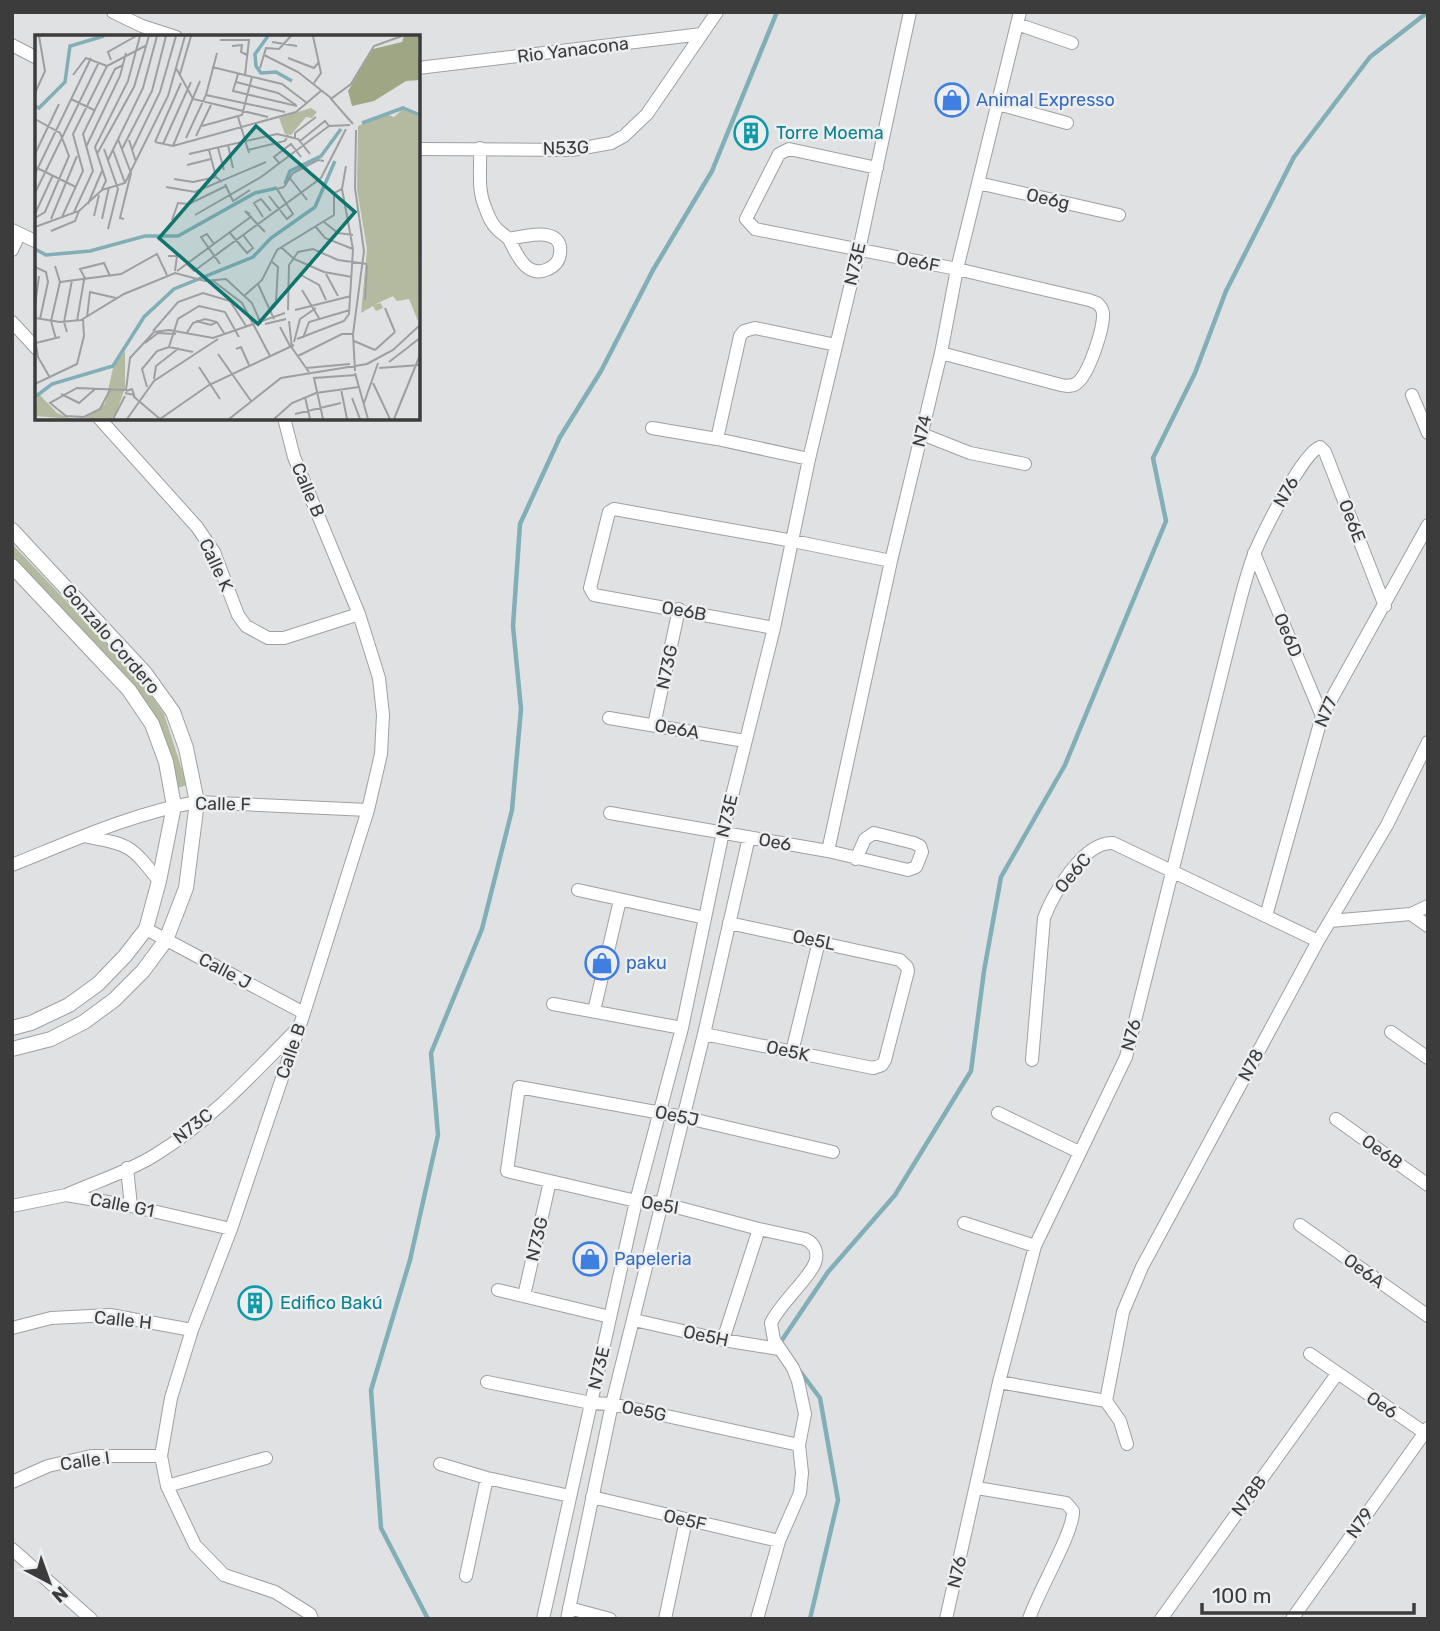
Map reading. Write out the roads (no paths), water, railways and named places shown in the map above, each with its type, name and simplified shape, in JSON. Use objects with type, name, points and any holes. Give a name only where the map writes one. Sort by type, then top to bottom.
[{"type":"street","points":[[113,12],[170,35]]},
{"type":"street","points":[[702,34],[717,12]]},
{"type":"street","name":"N73E","points":[[542,1619],[636,1201],[682,1028],[744,740],[774,628],[809,459],[859,250],[910,12]]},
{"type":"street","points":[[1019,18],[1072,43]]},
{"type":"street","name":"N74","points":[[828,852],[891,561],[941,353],[957,270],[1019,18]]},
{"type":"street","name":"Rio Yanacona","points":[[420,68],[702,34]]},
{"type":"street","name":"N53G","points":[[420,149],[572,150],[597,147],[617,140],[647,114],[702,34]]},
{"type":"street","points":[[12,45],[35,57]]},
{"type":"street","points":[[998,104],[1067,123]]},
{"type":"street","points":[[480,148],[483,204],[497,230],[509,239]]},
{"type":"street","name":"Oe6F","points":[[877,168],[789,149],[779,154],[776,159],[746,216],[747,224],[755,229],[1088,300],[1097,303],[1103,313],[1090,360],[1079,381],[1073,385],[1061,385],[941,353]]},
{"type":"street","name":"Oe6g","points":[[978,183],[1119,215]]},
{"type":"street","points":[[12,250],[15,233],[35,241]]},
{"type":"street","points":[[12,322],[35,347]]},
{"type":"street","points":[[717,439],[740,336],[744,331],[755,328],[836,345]]},
{"type":"street","points":[[1412,395],[1428,433]]},
{"type":"street","name":"Calle K","points":[[101,420],[197,527],[214,552],[238,615],[246,626],[268,638],[284,638],[359,614]]},
{"type":"street","name":"Calle B","points":[[285,420],[294,457],[359,614],[379,678],[383,715],[381,754],[368,810],[304,1013],[232,1229],[192,1330],[171,1398],[161,1455],[167,1486],[195,1545],[224,1575],[275,1591],[310,1614],[312,1619]]},
{"type":"street","points":[[652,428],[809,459]]},
{"type":"street","points":[[922,433],[970,453],[1025,464]]},
{"type":"street","name":"Oe6E","points":[[1311,451],[1320,447],[1325,452],[1385,606]]},
{"type":"street","name":"N76","points":[[946,1619],[999,1382],[1035,1246],[1126,1057],[1254,554],[1283,496],[1311,451]]},
{"type":"street","name":"Oe6B","points":[[774,628],[594,595],[590,588],[607,515],[614,509],[793,541]]},
{"type":"street","name":"N77","points":[[1266,916],[1322,716],[1428,525]]},
{"type":"street","name":"Gonzalo Cordero","points":[[12,530],[145,673],[173,712],[186,748],[197,802],[186,888],[166,940],[143,971],[114,1000],[84,1022],[51,1038],[12,1049]]},
{"type":"street","points":[[793,541],[891,561]]},
{"type":"street","name":"Oe6D","points":[[1254,554],[1322,716]]},
{"type":"street","name":"Gonzalo Cordero","points":[[12,566],[129,690],[152,723],[166,762],[174,806],[146,929],[98,984],[69,1004],[31,1023],[12,1027]]},
{"type":"street","name":"N73G","points":[[654,725],[679,609]]},
{"type":"street","name":"Oe6A","points":[[609,718],[744,740]]},
{"type":"street","name":"N78","points":[[1105,1401],[1123,1312],[1130,1291],[1318,941],[1387,824],[1428,742]]},
{"type":"street","name":"Calle F","points":[[12,865],[84,836],[174,806],[197,802],[368,810]]},
{"type":"street","name":"Oe6","points":[[610,813],[723,832],[828,852],[856,859],[912,870],[916,867],[922,849],[915,843],[872,833],[865,839],[856,859]]},
{"type":"street","points":[[84,836],[122,843],[135,851],[159,881]]},
{"type":"street","name":"N73E","points":[[568,1614],[612,1404],[704,1034],[749,837]]},
{"type":"street","name":"Oe6C","points":[[1032,1060],[1044,918],[1052,898],[1066,878],[1097,845],[1113,843],[1318,941]]},
{"type":"street","points":[[578,890],[705,918]]},
{"type":"street","points":[[594,1011],[620,900]]},
{"type":"street","points":[[1330,921],[1411,914],[1428,906]]},
{"type":"street","points":[[1411,914],[1428,926]]},
{"type":"street","name":"Oe5L","points":[[729,923],[900,960],[907,967],[885,1060],[882,1065],[873,1068]]},
{"type":"street","name":"Calle J","points":[[146,929],[304,1013]]},
{"type":"street","points":[[792,1052],[819,941]]},
{"type":"street","points":[[552,1004],[682,1028]]},
{"type":"street","name":"N73C","points":[[66,1195],[152,1157],[192,1130],[237,1090],[299,1027]]},
{"type":"street","points":[[1391,1032],[1428,1058]]},
{"type":"street","name":"Oe5K","points":[[704,1034],[873,1068]]},
{"type":"street","name":"Oe5J","points":[[507,1171],[519,1087],[683,1117],[833,1152]]},
{"type":"street","points":[[998,1113],[1079,1152]]},
{"type":"street","name":"Oe6B","points":[[1336,1119],[1428,1185]]},
{"type":"street","points":[[127,1168],[131,1206]]},
{"type":"street","name":"Oe5I","points":[[507,1171],[636,1201],[661,1203],[759,1229],[805,1238],[812,1242],[817,1254],[815,1262],[771,1323],[770,1328],[779,1349]]},
{"type":"street","name":"N73G","points":[[524,1296],[550,1181]]},
{"type":"street","name":"Calle G1","points":[[12,1206],[66,1195],[131,1206],[232,1229]]},
{"type":"street","points":[[964,1223],[1035,1246]]},
{"type":"street","name":"Oe6A","points":[[1300,1225],[1428,1316]]},
{"type":"street","points":[[723,1340],[759,1229]]},
{"type":"street","points":[[499,1290],[610,1318]]},
{"type":"street","name":"Calle H","points":[[12,1328],[51,1318],[110,1315],[192,1330]]},
{"type":"street","name":"Oe5H","points":[[634,1320],[723,1340],[779,1349]]},
{"type":"street","points":[[757,1619],[779,1541],[800,1493],[802,1473],[799,1445],[805,1414],[793,1368],[779,1349]]},
{"type":"street","name":"Oe6","points":[[1310,1354],[1427,1432]]},
{"type":"street","name":"N78B","points":[[1161,1619],[1337,1374]]},
{"type":"street","name":"Oe5G","points":[[487,1382],[591,1403],[612,1404],[799,1445]]},
{"type":"street","points":[[999,1382],[1105,1401],[1120,1422],[1127,1444]]},
{"type":"street","name":"N79","points":[[1292,1619],[1427,1432]]},
{"type":"street","name":"Calle I","points":[[12,1482],[48,1466],[91,1456],[161,1455]]},
{"type":"street","points":[[167,1486],[266,1458]]},
{"type":"street","points":[[440,1464],[486,1478],[570,1496]]},
{"type":"street","points":[[466,1576],[486,1478]]},
{"type":"street","points":[[977,1488],[1066,1503],[1073,1511],[1071,1525],[1028,1619]]},
{"type":"street","name":"Oe5F","points":[[592,1497],[779,1541]]},
{"type":"street","points":[[665,1619],[686,1520]]},
{"type":"street","points":[[12,1549],[91,1619]]},
{"type":"street","points":[[568,1614],[610,1619]]},
{"type":"waterway","points":[[428,1619],[381,1528],[371,1390],[410,1260],[438,1135],[431,1053],[482,929],[512,810],[521,709],[513,626],[520,524],[560,437],[601,371],[653,270],[712,171],[777,12]]},
{"type":"waterway","points":[[780,1343],[828,1272],[895,1195],[971,1071],[984,971],[1001,877],[1065,765],[1166,521],[1153,458],[1195,373],[1226,291],[1294,157],[1370,57],[1428,12]]},
{"type":"waterway","points":[[799,1370],[820,1398],[838,1500],[810,1619]]},
{"type":"place","name":"Animal Expresso","points":[[952,100]]},
{"type":"place","name":"Torre Moema","points":[[751,133]]},
{"type":"place","name":"paku","points":[[602,963]]},
{"type":"place","name":"Papeleria","points":[[590,1259]]},
{"type":"place","name":"Edifico Bakú","points":[[255,1303]]}]
